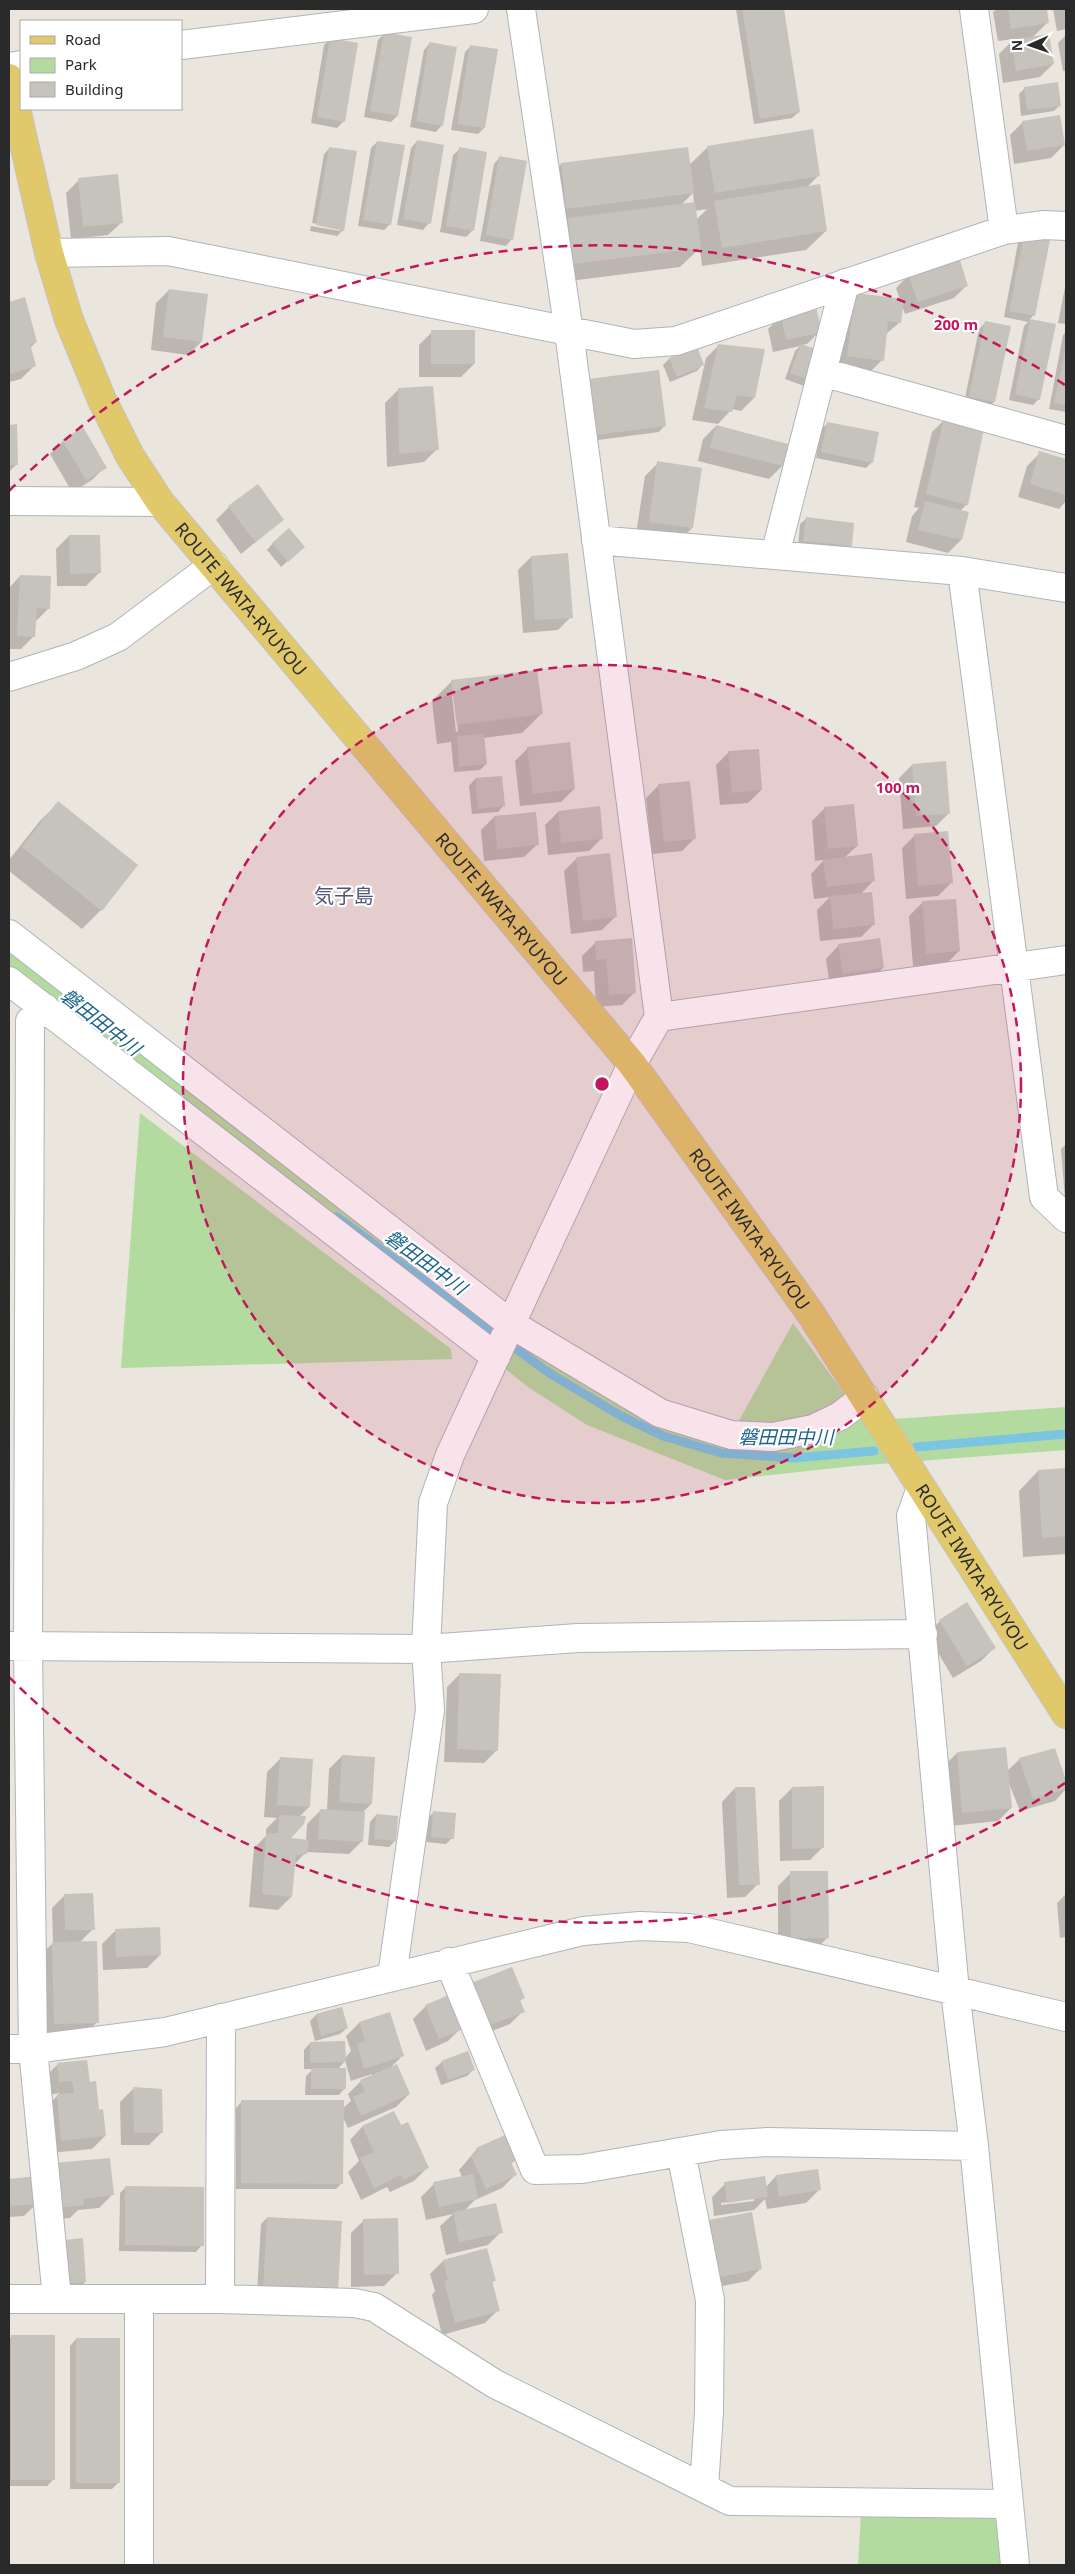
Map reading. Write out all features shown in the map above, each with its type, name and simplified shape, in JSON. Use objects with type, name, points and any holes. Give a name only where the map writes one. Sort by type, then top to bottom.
[{"type":"main road","name":"ROUTE IWATA-RYUYOU","points":[[9,78],[50,253],[69,320],[102,400],[130,456],[160,502],[632,1064],[811,1314],[1066,1714]]},
{"type":"street","points":[[182,45],[474,9]]},
{"type":"street","points":[[392,1976],[430,1710],[426,1649],[432,1503],[450,1455],[632,1064],[659,1017],[569,332],[521,9]]},
{"type":"street","points":[[974,9],[1004,230]]},
{"type":"street","points":[[50,253],[168,251],[634,344],[676,341],[1004,230],[1044,224],[1066,226]]},
{"type":"street","points":[[775,555],[845,283]]},
{"type":"street","points":[[822,372],[1066,440]]},
{"type":"street","points":[[9,501],[160,502]]},
{"type":"street","points":[[596,540],[962,571],[1066,588]]},
{"type":"street","points":[[9,677],[76,656],[118,637],[214,565]]},
{"type":"street","points":[[962,571],[1044,1197],[1066,1218]]},
{"type":"street","points":[[9,934],[511,1324],[660,1413],[732,1435],[773,1437],[813,1429],[840,1416],[865,1397]]},
{"type":"street","points":[[659,1017],[1066,960]]},
{"type":"street","points":[[9,981],[28,1017],[496,1358]]},
{"type":"street","points":[[28,1017],[19,1646],[21,2049],[57,2299]]},
{"type":"street","points":[[921,1488],[911,1516],[955,1991],[974,2146],[1015,2565]]},
{"type":"street","points":[[19,1646],[426,1649],[578,1638],[922,1634]]},
{"type":"street","points":[[21,2049],[165,2032],[583,1931],[640,1926],[682,1928],[1066,2017]]},
{"type":"street","points":[[449,1962],[535,2170],[582,2169],[721,2145],[767,2142],[974,2146]]},
{"type":"street","points":[[220,2299],[221,2018]]},
{"type":"street","points":[[681,2152],[710,2300],[709,2412],[704,2488]]},
{"type":"street","points":[[9,2299],[220,2299],[354,2303],[374,2307],[495,2384],[730,2501],[1008,2504]]},
{"type":"street","points":[[139,2299],[139,2565]]},
{"type":"green space","points":[[9,934],[469,1303],[731,1435],[793,1323],[853,1406],[893,1419],[1066,1407],[1066,1450],[854,1466],[725,1480],[587,1425],[528,1387],[336,1233],[9,981]]},
{"type":"green space","points":[[140,1113],[451,1349],[452,1359],[121,1368]]},
{"type":"green space","points":[[861,2514],[995,2514],[1003,2565],[858,2565]]},
{"type":"building","points":[[742,9],[784,9],[800,112],[760,119]]},
{"type":"building","points":[[1008,9],[1047,9],[1049,23],[1011,29]]},
{"type":"building","points":[[384,32],[412,37],[398,116],[370,111]]},
{"type":"building","points":[[1049,34],[1054,64],[1016,71],[1011,40]]},
{"type":"building","points":[[330,38],[358,43],[345,122],[317,117]]},
{"type":"building","points":[[429,42],[457,47],[443,126],[416,121]]},
{"type":"building","points":[[470,45],[498,49],[485,128],[457,124]]},
{"type":"building","points":[[1058,82],[1061,106],[1027,110],[1024,87]]},
{"type":"building","points":[[1060,115],[1065,145],[1027,151],[1022,121]]},
{"type":"building","points":[[813,129],[820,176],[715,193],[707,146]]},
{"type":"building","points":[[417,140],[444,145],[431,224],[403,219]]},
{"type":"building","points":[[377,141],[405,145],[391,225],[363,220]]},
{"type":"building","points":[[329,147],[357,151],[344,231],[316,225]]},
{"type":"building","points":[[459,147],[487,152],[474,231],[446,226]]},
{"type":"building","points":[[688,147],[694,193],[566,209],[561,163]]},
{"type":"building","points":[[499,156],[527,161],[513,240],[486,235]]},
{"type":"building","points":[[118,174],[123,223],[83,227],[78,178]]},
{"type":"building","points":[[820,184],[827,231],[722,248],[714,201]]},
{"type":"building","points":[[695,202],[701,248],[573,264],[568,218]]},
{"type":"building","points":[[1024,235],[1050,240],[1035,316],[1009,311]]},
{"type":"building","points":[[959,257],[968,286],[918,302],[908,274]]},
{"type":"building","points":[[169,289],[208,294],[202,342],[163,337]]},
{"type":"building","points":[[855,293],[904,299],[901,323],[888,321],[884,361],[847,356]]},
{"type":"building","points":[[25,297],[37,342],[30,344],[36,366],[9,374],[9,302]]},
{"type":"building","points":[[816,307],[822,332],[786,340],[781,315]]},
{"type":"building","points":[[1030,319],[1056,324],[1040,400],[1015,394]]},
{"type":"building","points":[[985,321],[1011,326],[995,402],[969,397]]},
{"type":"building","points":[[431,330],[475,330],[475,364],[431,364]]},
{"type":"building","points":[[718,344],[765,349],[755,398],[737,395],[732,412],[704,408]]},
{"type":"building","points":[[801,344],[822,351],[812,381],[790,373]]},
{"type":"building","points":[[697,346],[704,365],[677,377],[669,358]]},
{"type":"building","points":[[1066,347],[1066,405],[1054,403]]},
{"type":"building","points":[[659,370],[666,426],[596,435],[588,379]]},
{"type":"building","points":[[433,386],[439,450],[399,454],[398,388]]},
{"type":"building","points":[[944,418],[984,429],[968,505],[926,494]]},
{"type":"building","points":[[827,422],[879,432],[873,463],[821,452]]},
{"type":"building","points":[[17,424],[18,465],[9,465],[9,425]]},
{"type":"building","points":[[716,425],[788,444],[783,466],[710,448]]},
{"type":"building","points":[[83,427],[107,468],[86,480],[62,440]]},
{"type":"building","points":[[1039,451],[1066,459],[1066,495],[1030,484]]},
{"type":"building","points":[[657,461],[702,468],[693,528],[649,522]]},
{"type":"building","points":[[258,484],[284,520],[255,542],[228,506]]},
{"type":"building","points":[[925,501],[969,512],[962,540],[918,530]]},
{"type":"building","points":[[806,517],[854,523],[852,546],[803,541]]},
{"type":"building","points":[[289,528],[305,547],[288,562],[272,543]]},
{"type":"building","points":[[69,535],[100,535],[101,573],[70,574]]},
{"type":"building","points":[[568,553],[573,618],[535,620],[531,556]]},
{"type":"building","points":[[20,575],[51,576],[50,609],[37,608],[35,637],[17,636]]},
{"type":"building","points":[[537,670],[543,714],[457,725],[451,680]]},
{"type":"building","points":[[484,734],[487,764],[459,767],[457,736]]},
{"type":"building","points":[[570,742],[575,789],[533,794],[527,747]]},
{"type":"building","points":[[759,749],[762,790],[732,793],[728,751]]},
{"type":"building","points":[[946,761],[950,814],[916,816],[912,764]]},
{"type":"building","points":[[502,776],[505,806],[478,809],[475,778]]},
{"type":"building","points":[[690,781],[696,839],[664,842],[658,784]]},
{"type":"building","points":[[58,801],[138,865],[102,911],[22,847]]},
{"type":"building","points":[[854,804],[858,846],[828,849],[824,807]]},
{"type":"building","points":[[600,806],[603,839],[561,843],[558,811]]},
{"type":"building","points":[[536,812],[539,845],[497,849],[494,816]]},
{"type":"building","points":[[948,831],[953,883],[918,886],[914,834]]},
{"type":"building","points":[[610,853],[617,917],[583,921],[576,857]]},
{"type":"building","points":[[872,853],[875,881],[827,887],[823,860]]},
{"type":"building","points":[[872,892],[875,925],[833,929],[830,896]]},
{"type":"building","points":[[956,899],[960,951],[926,954],[922,901]]},
{"type":"building","points":[[632,938],[636,993],[609,995],[606,959],[596,960],[595,941]]},
{"type":"building","points":[[880,938],[884,968],[843,974],[838,944]]},
{"type":"building","points":[[1066,1468],[1066,1536],[1042,1538],[1038,1470]]},
{"type":"building","points":[[967,1602],[996,1648],[967,1666],[939,1620]]},
{"type":"building","points":[[459,1673],[501,1674],[498,1751],[457,1749]]},
{"type":"building","points":[[1006,1747],[1012,1808],[962,1813],[957,1752]]},
{"type":"building","points":[[1055,1748],[1066,1780],[1066,1789],[1033,1799],[1019,1758]]},
{"type":"building","points":[[342,1755],[375,1757],[372,1804],[339,1802]]},
{"type":"building","points":[[280,1757],[313,1759],[310,1807],[277,1805]]},
{"type":"building","points":[[824,1786],[824,1848],[792,1849],[792,1787]]},
{"type":"building","points":[[735,1787],[755,1787],[760,1885],[739,1885]]},
{"type":"building","points":[[320,1809],[365,1812],[363,1842],[318,1839]]},
{"type":"building","points":[[433,1811],[456,1813],[454,1839],[431,1837]]},
{"type":"building","points":[[376,1814],[398,1816],[396,1841],[374,1839]]},
{"type":"building","points":[[279,1815],[306,1816],[304,1824],[291,1838],[309,1840],[307,1854],[296,1855],[292,1897],[262,1894],[266,1834],[278,1833]]},
{"type":"building","points":[[790,1871],[828,1871],[829,1938],[791,1938]]},
{"type":"building","points":[[93,1893],[95,1930],[65,1930],[64,1894]]},
{"type":"building","points":[[160,1927],[161,1955],[116,1957],[115,1929]]},
{"type":"building","points":[[97,1941],[99,2023],[54,2024],[52,1942]]},
{"type":"building","points":[[512,1967],[525,1998],[520,2000],[525,2012],[487,2026],[471,1983]]},
{"type":"building","points":[[449,1995],[463,2029],[439,2039],[425,2005]]},
{"type":"building","points":[[342,2007],[348,2028],[321,2036],[316,2014]]},
{"type":"building","points":[[390,2012],[404,2056],[364,2069],[357,2044],[365,2041],[359,2022]]},
{"type":"building","points":[[345,2041],[346,2062],[310,2063],[310,2042]]},
{"type":"building","points":[[468,2051],[475,2070],[448,2080],[441,2061]]},
{"type":"building","points":[[87,2060],[90,2082],[96,2081],[99,2110],[103,2109],[106,2136],[61,2141],[57,2094],[74,2093],[72,2081],[59,2082],[57,2063]]},
{"type":"building","points":[[397,2064],[410,2094],[361,2116],[353,2097],[365,2092],[360,2080]]},
{"type":"building","points":[[311,2068],[346,2068],[346,2089],[311,2089]]},
{"type":"building","points":[[133,2087],[162,2089],[163,2133],[134,2133]]},
{"type":"building","points":[[241,2100],[344,2100],[343,2184],[241,2183]]},
{"type":"building","points":[[394,2111],[401,2125],[408,2122],[429,2168],[403,2180],[401,2175],[374,2188],[360,2158],[374,2152],[362,2126]]},
{"type":"building","points":[[505,2135],[517,2160],[511,2162],[517,2175],[486,2189],[471,2156],[478,2152],[476,2148]]},
{"type":"building","points":[[110,2158],[114,2195],[83,2199],[84,2205],[58,2208],[54,2163]]},
{"type":"building","points":[[818,2169],[821,2190],[779,2197],[776,2175]]},
{"type":"building","points":[[473,2174],[478,2199],[439,2207],[433,2182]]},
{"type":"building","points":[[37,2176],[39,2204],[9,2206],[9,2179]]},
{"type":"building","points":[[765,2176],[768,2197],[727,2203],[724,2182]]},
{"type":"building","points":[[125,2186],[204,2187],[204,2246],[125,2245]]},
{"type":"building","points":[[496,2203],[503,2233],[459,2242],[453,2212]]},
{"type":"building","points":[[752,2212],[762,2269],[720,2277],[709,2220]]},
{"type":"building","points":[[267,2217],[342,2221],[338,2292],[263,2288]]},
{"type":"building","points":[[398,2218],[399,2274],[364,2275],[363,2219]]},
{"type":"building","points":[[83,2238],[86,2282],[68,2284],[64,2240]]},
{"type":"building","points":[[487,2248],[496,2281],[492,2281],[500,2311],[455,2323],[444,2281],[448,2280],[443,2260]]},
{"type":"building","points":[[11,2335],[55,2335],[55,2480],[11,2480]]},
{"type":"building","points":[[76,2338],[120,2338],[120,2483],[76,2483]]},
{"type":"waterway","name":"磐田田中川","points":[[337,1217],[549,1373],[621,1416],[663,1436],[721,1453],[794,1458],[874,1451]]},
{"type":"waterway","name":"磐田田中川","points":[[916,1447],[1066,1434]]},
{"type":"district","name":"気子島","points":[[344,895]]}]
